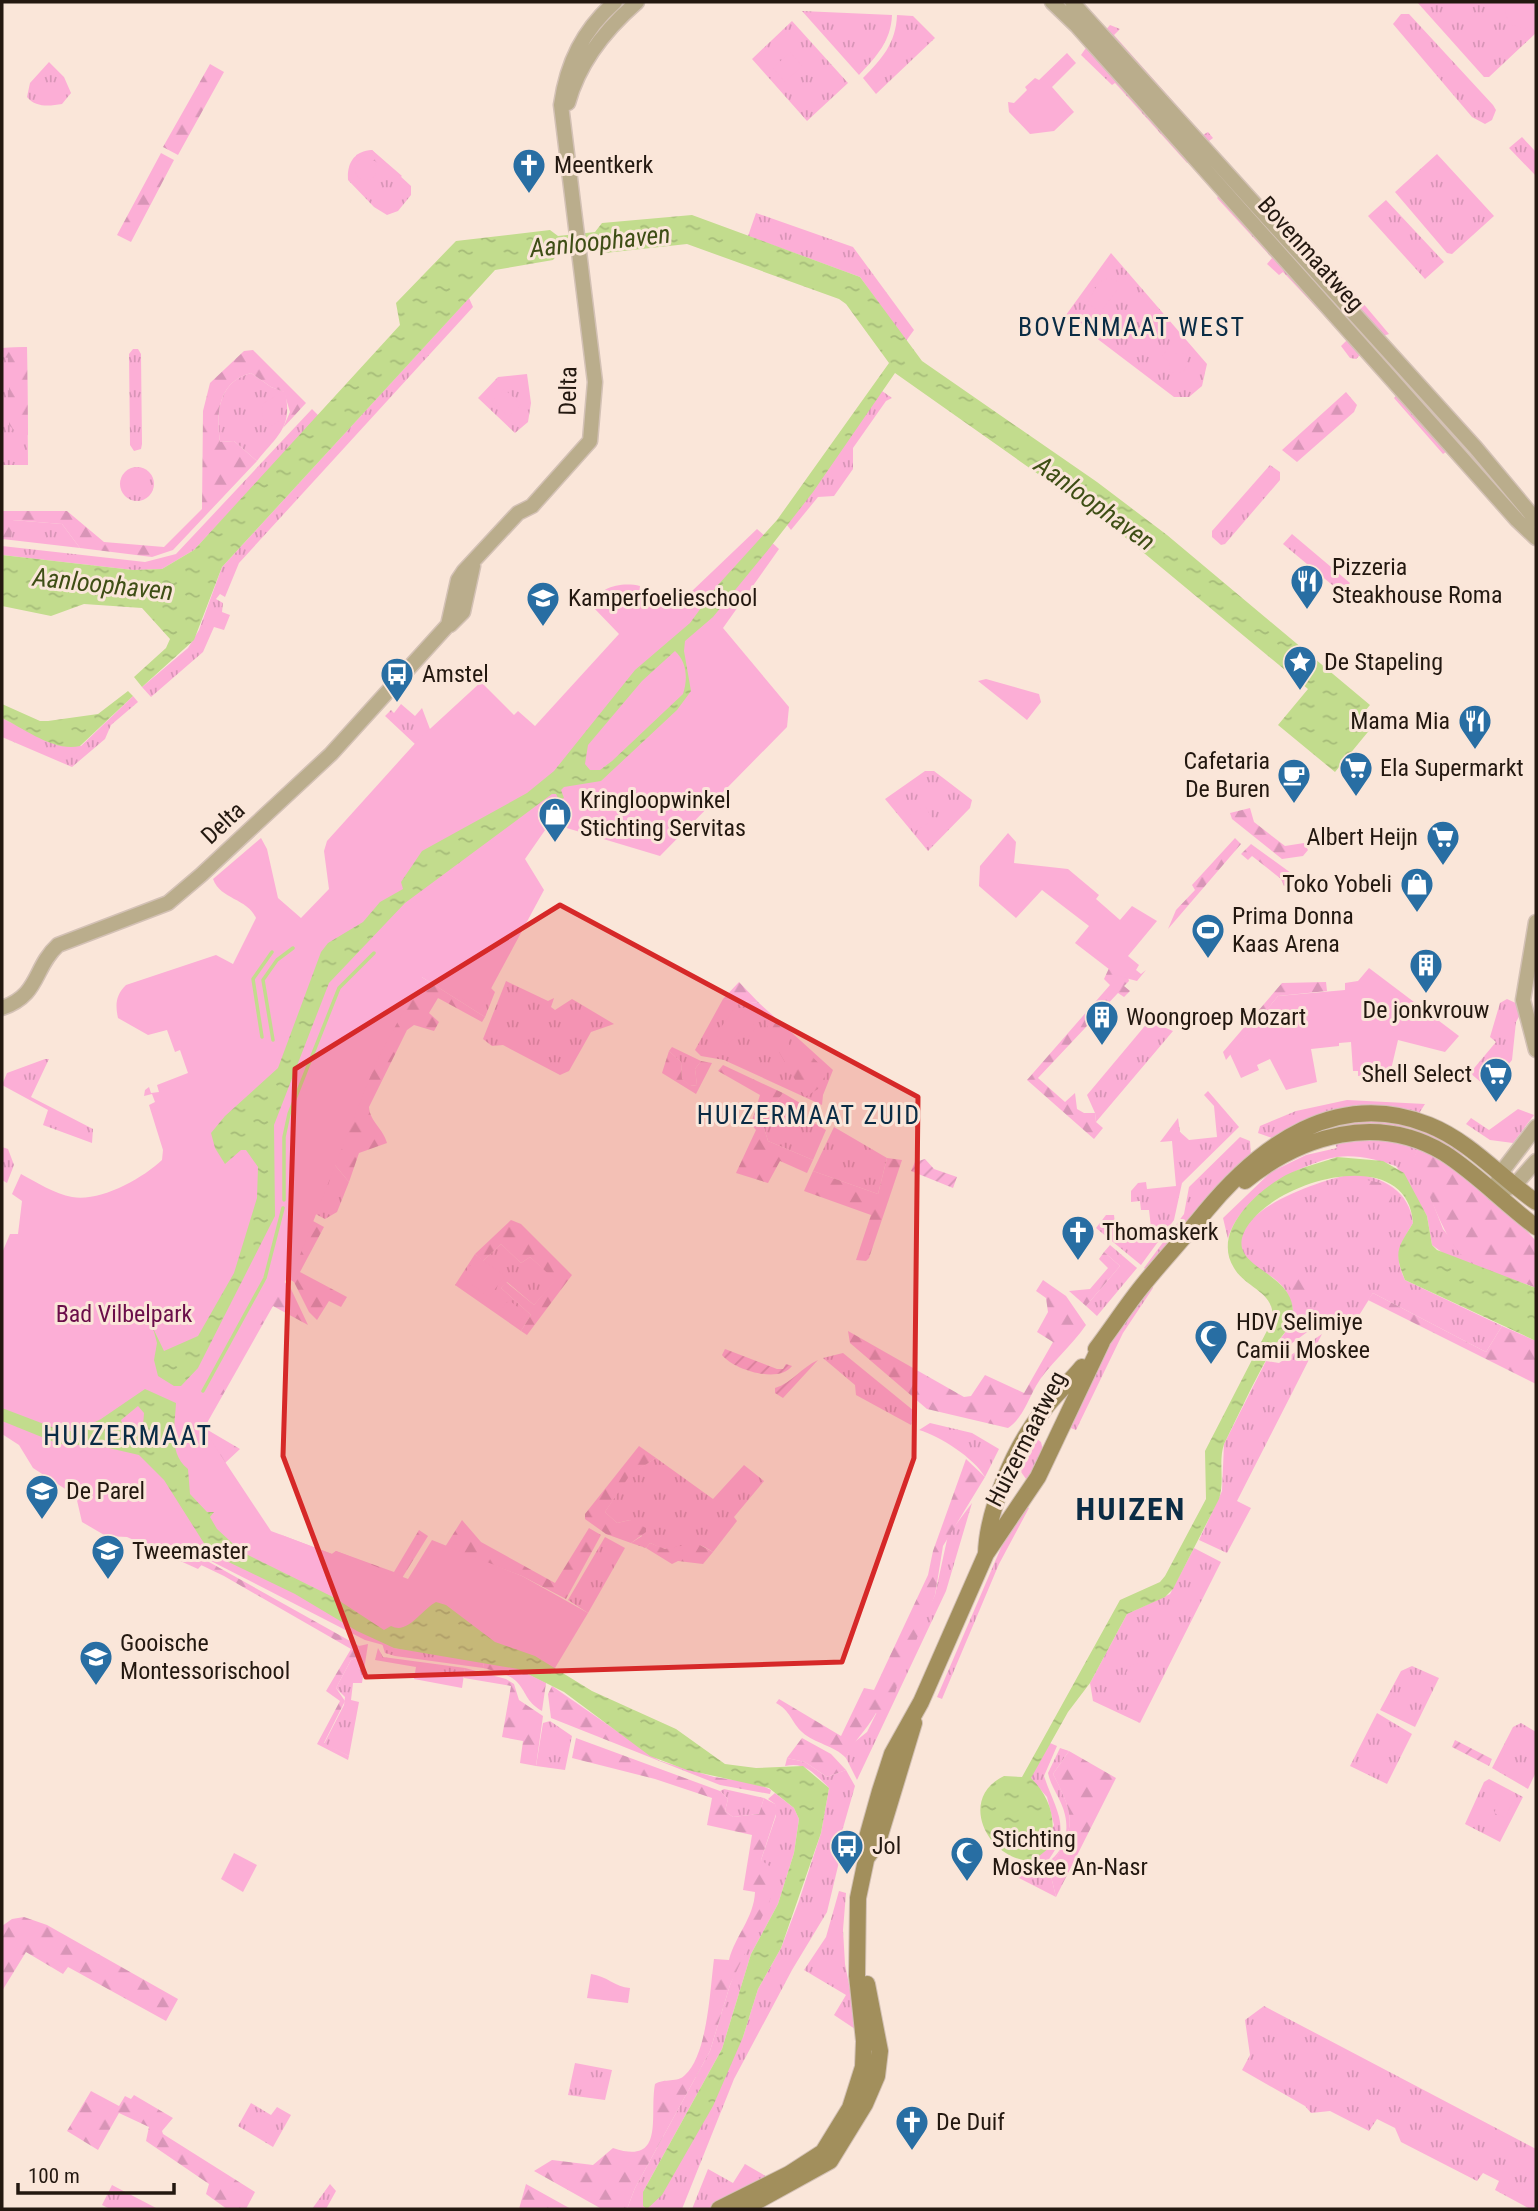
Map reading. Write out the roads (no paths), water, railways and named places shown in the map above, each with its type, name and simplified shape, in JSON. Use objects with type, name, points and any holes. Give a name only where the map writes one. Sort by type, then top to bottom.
[{"type":"main road","name":"Huizermaatweg","points":[[986,1554],[990,1517],[1032,1427],[1045,1407],[1064,1389],[1141,1287],[1207,1210],[1210,1203],[1264,1152],[1294,1133],[1331,1119],[1371,1115],[1405,1117],[1459,1141],[1536,1202]]},
{"type":"main road","name":"Huizermaatweg","points":[[1207,1210],[1213,1209],[1253,1175],[1285,1153],[1322,1138],[1352,1131],[1405,1135],[1443,1153],[1536,1227]]},
{"type":"main road","name":"Huizermaatweg","points":[[1264,1152],[1285,1153]]},
{"type":"main road","name":"Huizermaatweg","points":[[1253,1175],[1264,1152]]},
{"type":"main road","name":"Huizermaatweg","points":[[719,2209],[806,2164],[823,2152],[838,2132],[850,2108],[863,2067],[858,1898],[866,1860],[877,1842],[914,1731],[914,1717],[986,1554],[1030,1491],[1102,1342]]},
{"type":"main road","points":[[1032,1427],[1046,1431],[1056,1441]]},
{"type":"main road","points":[[1007,1477],[1016,1487],[1030,1491]]},
{"type":"main road","name":"Huizermaatweg","points":[[743,2209],[830,2161],[873,2089],[880,2051],[865,1975],[858,1959]]},
{"type":"street","points":[[564,128],[561,105],[568,68],[596,19],[615,2]]},
{"type":"street","points":[[564,128],[572,89],[584,65],[607,30],[637,2]]},
{"type":"street","name":"Bovenmaatweg","points":[[1052,2],[1077,26],[1517,520],[1536,538]]},
{"type":"street","name":"Bovenmaatweg","points":[[1072,2],[1475,447],[1536,520]]},
{"type":"street","name":"Delta","points":[[2,1008],[18,1003],[31,990],[50,952],[58,945],[167,903],[201,875],[331,754],[463,611],[475,561],[518,513],[532,506],[590,441],[595,382],[564,128]]},
{"type":"street","points":[[1536,922],[1523,1000],[1536,1050]]},
{"type":"street","points":[[1494,1193],[1500,1174],[1536,1127]]},
{"type":"street","points":[[1494,1193],[1514,1186],[1536,1161]]},
{"type":"water","name":"Aanloophaven","points":[[692,215],[860,277],[922,361],[1097,482],[1167,535],[1370,705],[1360,717],[1372,727],[1335,772],[1278,725],[1308,689],[1109,524],[895,373],[813,492],[768,550],[713,617],[685,641],[684,651],[691,691],[677,710],[601,781],[564,787],[561,790],[564,798],[559,800],[556,794],[552,794],[405,903],[329,983],[274,1125],[275,1216],[198,1368],[181,1386],[174,1386],[158,1376],[154,1360],[157,1343],[153,1328],[164,1351],[198,1336],[234,1273],[257,1198],[258,1167],[246,1150],[241,1150],[225,1164],[215,1148],[211,1133],[225,1116],[278,1068],[321,952],[328,943],[363,922],[380,902],[403,889],[401,882],[422,851],[527,793],[554,771],[635,670],[690,623],[717,586],[777,520],[889,363],[846,304],[839,299],[687,244],[605,253],[597,247],[560,252],[553,260],[495,270],[222,567],[194,640],[142,687],[134,677],[166,648],[170,639],[142,608],[84,604],[51,616],[2,606],[2,555],[133,570],[162,569],[194,550],[400,325],[396,303],[456,241],[550,230],[558,236],[595,232],[602,223]],"holes":[[[675,651],[685,671],[683,694],[612,761],[600,770],[590,770],[585,764],[588,745],[642,681]]]},
{"type":"water","points":[[128,691],[133,696],[80,746],[50,743],[2,718],[2,704],[40,721],[98,714]]},
{"type":"water","points":[[1337,1157],[1383,1161],[1404,1173],[1427,1216],[1432,1245],[1437,1250],[1536,1288],[1536,1341],[1405,1280],[1398,1256],[1413,1223],[1405,1197],[1386,1182],[1360,1176],[1330,1178],[1301,1187],[1274,1201],[1253,1219],[1242,1238],[1242,1248],[1247,1257],[1284,1288],[1291,1299],[1293,1312],[1290,1324],[1264,1364],[1224,1444],[1219,1499],[1173,1589],[1165,1597],[1127,1614],[1090,1683],[1068,1712],[1031,1778],[1043,1793],[1050,1810],[1053,1828],[1049,1848],[1033,1861],[1002,1851],[991,1840],[984,1827],[980,1813],[982,1799],[990,1786],[1004,1776],[1022,1777],[1120,1600],[1160,1582],[1165,1576],[1206,1499],[1205,1451],[1272,1321],[1270,1303],[1239,1275],[1228,1254],[1228,1241],[1233,1227],[1240,1214],[1274,1182],[1298,1170]]},
{"type":"water","points":[[145,1389],[176,1403],[175,1447],[182,1463],[188,1469],[190,1494],[207,1512],[214,1512],[210,1517],[217,1529],[242,1552],[335,1598],[384,1630],[391,1626],[397,1628],[409,1624],[436,1602],[446,1605],[495,1642],[535,1656],[592,1691],[676,1729],[725,1764],[756,1768],[803,1766],[829,1788],[821,1833],[781,1948],[758,1989],[743,2037],[713,2106],[662,2195],[647,2209],[643,2206],[643,2192],[722,2049],[751,1954],[778,1904],[794,1853],[799,1819],[794,1808],[769,1788],[687,1770],[650,1756],[564,1692],[518,1669],[394,1648],[357,1631],[295,1594],[218,1557],[207,1548],[164,1480],[139,1455],[100,1446],[59,1444],[2,1421],[2,1408],[65,1432],[81,1429],[101,1419]],"holes":[[[138,1406],[144,1413],[143,1425],[137,1431],[124,1430],[121,1420]]]},
{"type":"waterway","points":[[273,1040],[263,980],[277,960],[293,948]]},
{"type":"waterway","points":[[262,1037],[253,979],[272,952]]},
{"type":"waterway","points":[[284,1200],[284,1137],[289,1114],[339,988],[374,953]]},
{"type":"waterway","points":[[203,1391],[265,1278],[283,1208]]},
{"type":"place","name":"Meentkerk","points":[[529,195]]},
{"type":"place","name":"Pizzeria Steakhouse Roma","points":[[1307,611]]},
{"type":"place","name":"Kamperfoelieschool","points":[[543,628]]},
{"type":"place","name":"De Stapeling","points":[[1300,692]]},
{"type":"place","name":"Amstel","points":[[397,704]]},
{"type":"place","name":"Mama Mia","points":[[1475,751]]},
{"type":"place","name":"Ela Supermarkt","points":[[1356,798]]},
{"type":"place","name":"Cafetaria De Buren","points":[[1294,805]]},
{"type":"place","name":"Kringloopwinkel Stichting Servitas","points":[[555,844]]},
{"type":"place","name":"Albert Heijn","points":[[1443,867]]},
{"type":"place","name":"Toko Yobeli","points":[[1417,914]]},
{"type":"place","name":"Prima Donna Kaas Arena","points":[[1208,960]]},
{"type":"place","name":"De jonkvrouw","points":[[1426,995]]},
{"type":"place","name":"Woongroep Mozart","points":[[1102,1047]]},
{"type":"place","name":"Shell Select","points":[[1496,1104]]},
{"type":"place","name":"Thomaskerk","points":[[1078,1262]]},
{"type":"place","name":"HDV Selimiye Camii Moskee","points":[[1211,1366]]},
{"type":"place","name":"De Parel","points":[[42,1521]]},
{"type":"place","name":"Tweemaster","points":[[108,1581]]},
{"type":"place","name":"Gooische Montessorischool","points":[[96,1687]]},
{"type":"place","name":"Jol","points":[[847,1876]]},
{"type":"place","name":"Stichting Moskee An-Nasr","points":[[967,1883]]},
{"type":"place","name":"De Duif","points":[[912,2152]]},
{"type":"district","name":"BOVENMAAT WEST","points":[[1132,327]]},
{"type":"district","name":"HUIZERMAAT ZUID","points":[[809,1115]]},
{"type":"district","name":"HUIZERMAAT","points":[[128,1435]]},
{"type":"district","name":"HUIZEN","points":[[1131,1509]]},
{"type":"park label","name":"Bad Vilbelpark","points":[[124,1314]]}]
